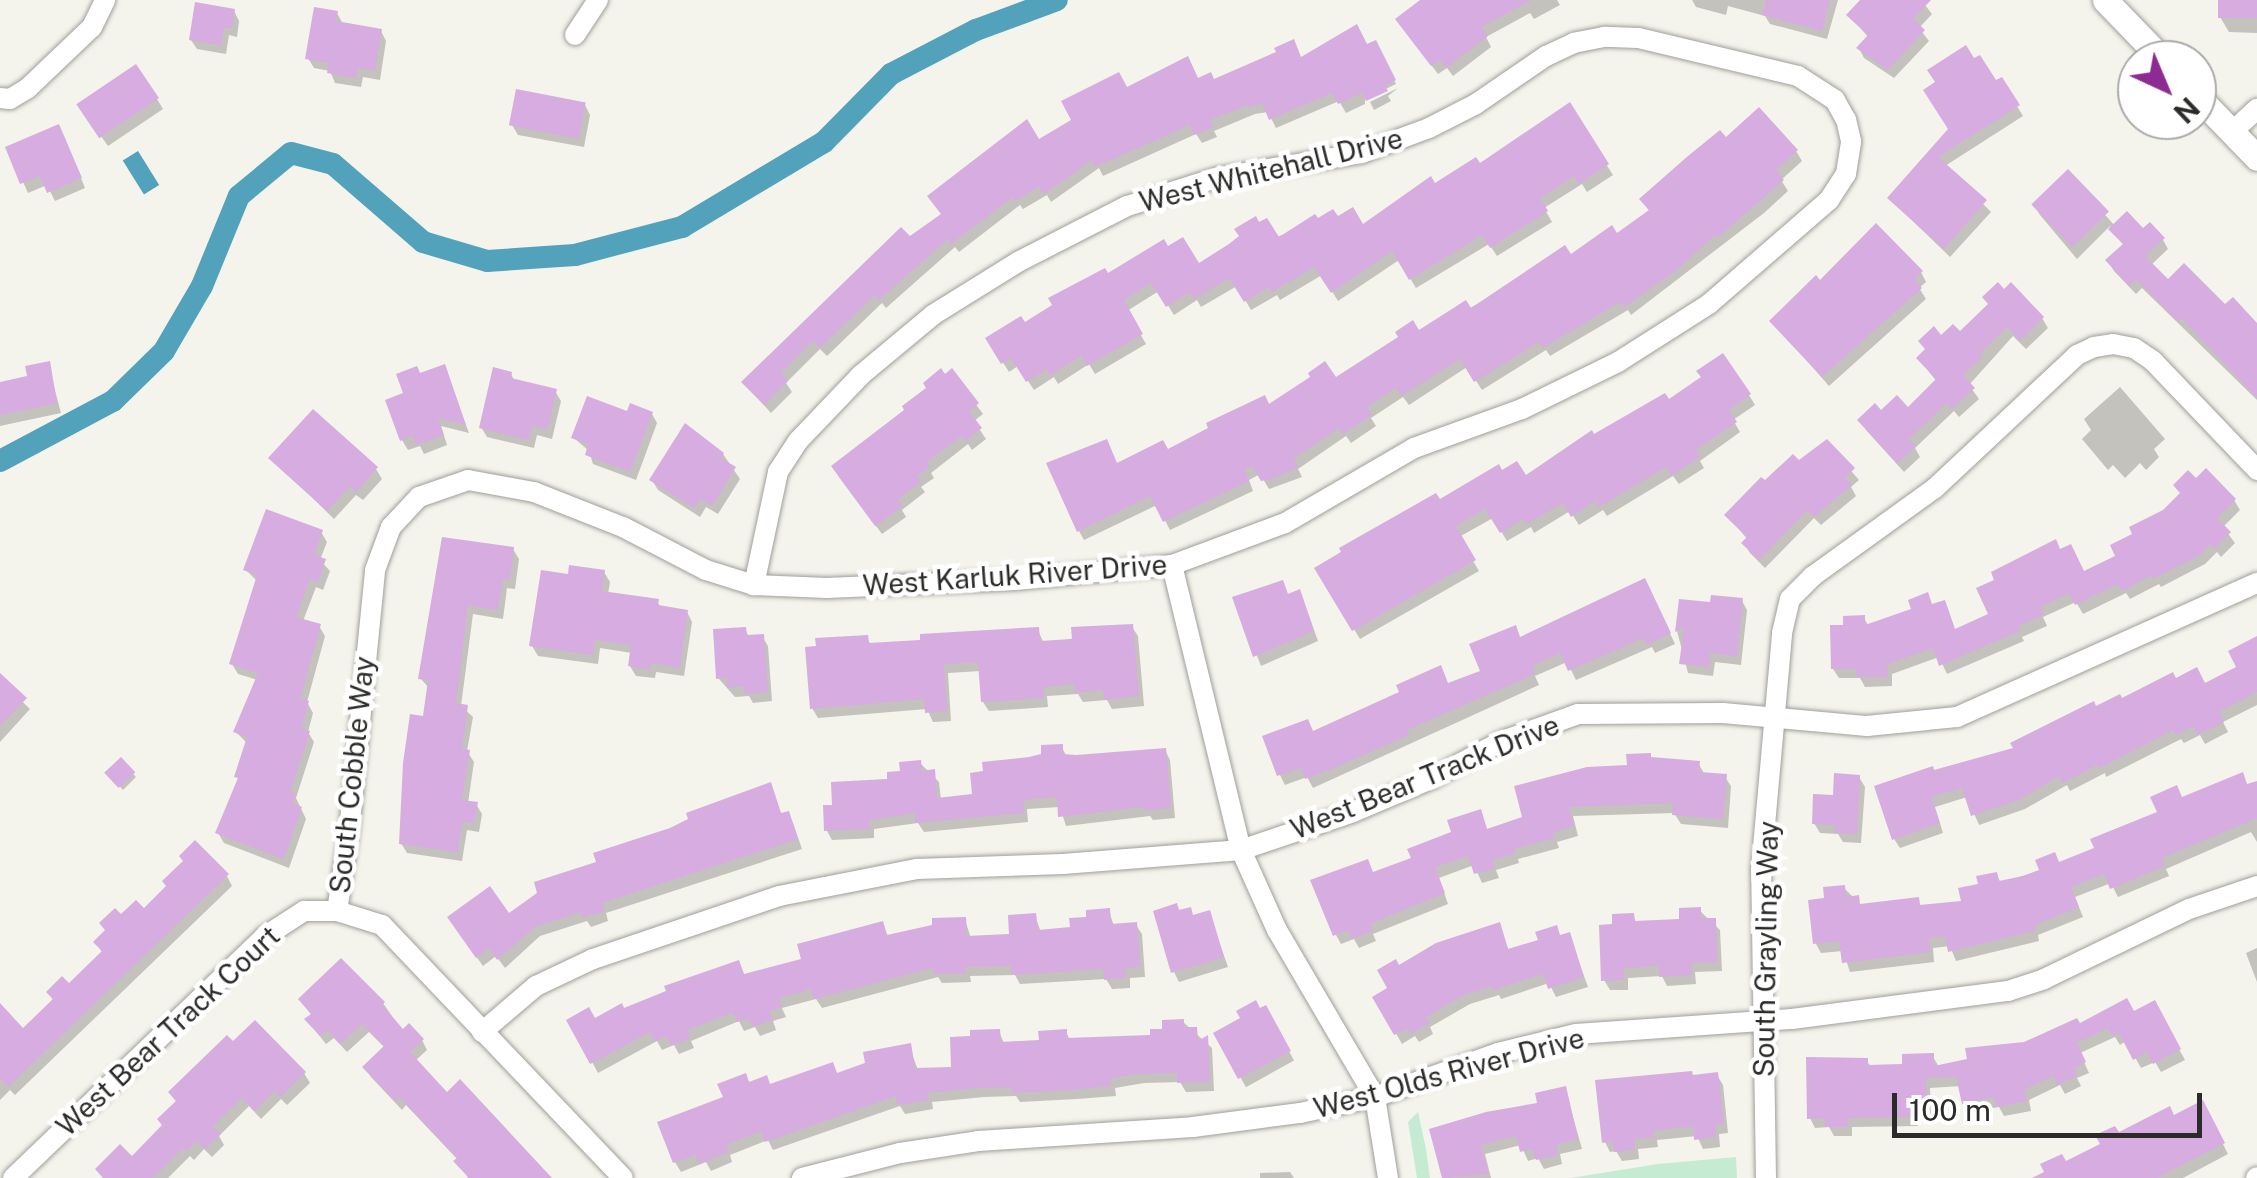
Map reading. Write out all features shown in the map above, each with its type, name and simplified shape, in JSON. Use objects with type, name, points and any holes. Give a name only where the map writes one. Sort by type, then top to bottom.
[{"type":"street","points":[[0,98],[10,98],[28,88],[92,26],[105,0]]},
{"type":"street","points":[[575,36],[598,0]]},
{"type":"street","points":[[2106,0],[2144,40]]},
{"type":"street","name":"West Whitehall Drive","points":[[754,585],[778,472],[798,441],[861,376],[934,315],[1018,262],[1127,206],[1216,178],[1362,153],[1445,120],[1546,56],[1574,43],[1604,37],[1638,38],[1798,76],[1835,100],[1851,141]]},
{"type":"street","points":[[2217,115],[2248,144],[2257,110]]},
{"type":"street","name":"West Karluk River Drive","points":[[419,497],[468,480],[534,492],[623,526],[706,570],[754,585],[827,588],[1013,580],[1172,565],[1285,523],[1414,448],[1522,409],[1634,353],[1709,304],[1829,200],[1846,174],[1851,141]]},
{"type":"street","name":"South Grayling Way","points":[[1766,1178],[1761,870],[1782,633],[1790,600],[1813,576],[1935,488],[2076,356],[2113,344],[2134,348],[2153,361],[2257,470]]},
{"type":"street","name":"South Cobble Way","points":[[419,497],[391,527],[375,570],[349,832],[337,911],[382,925],[623,1178]]},
{"type":"street","points":[[1172,565],[1240,850],[1277,930],[1376,1097],[1388,1178]]},
{"type":"street","name":"West Bear Track Drive","points":[[482,1032],[536,986],[593,959],[796,892],[917,868],[1064,864],[1240,850],[1354,812],[1433,778],[1500,742],[1578,714],[1722,713],[1867,726],[1956,717],[2257,584]]},
{"type":"street","name":"West Olds River Drive","points":[[802,1178],[900,1153],[978,1141],[1194,1127],[1300,1114],[1376,1097],[1498,1054],[1576,1034],[1763,1022],[2008,992],[2044,979],[2189,909],[2257,886]]},
{"type":"street","name":"West Bear Track Court","points":[[13,1178],[264,937],[304,911],[337,911]]},
{"type":"green space","points":[[1418,1112],[1430,1178],[1417,1178],[1408,1122]]},
{"type":"green space","points":[[1736,1157],[1737,1178],[1570,1178],[1658,1164]]},
{"type":"water","points":[[138,151],[159,185],[144,194],[123,161]]},
{"type":"building","points":[[1420,0],[1532,0],[1481,27],[1488,36],[1446,68],[1440,60],[1431,66],[1395,19]]},
{"type":"building","points":[[1766,0],[1830,0],[1822,31],[1762,15]]},
{"type":"building","points":[[1860,0],[1931,0],[1913,19],[1925,30],[1888,70],[1856,48],[1868,35],[1846,15]]},
{"type":"building","points":[[2218,0],[2257,0],[2257,18],[2218,18]]},
{"type":"building","points":[[195,2],[235,9],[232,28],[224,27],[221,45],[189,40]]},
{"type":"building","points":[[314,7],[338,11],[336,21],[382,29],[375,71],[358,68],[356,78],[327,73],[329,63],[305,59]]},
{"type":"building","points":[[1357,24],[1367,44],[1376,40],[1396,80],[1385,86],[1388,91],[1366,101],[1362,93],[1338,104],[1332,93],[1269,120],[1262,103],[1249,108],[1248,105],[1210,120],[1213,127],[1194,135],[1190,125],[1095,167],[1092,160],[1044,194],[1039,187],[1015,201],[1013,197],[951,244],[948,239],[879,300],[875,295],[820,348],[813,341],[781,373],[788,381],[764,405],[741,382],[901,227],[910,236],[941,214],[927,196],[1027,119],[1039,139],[1071,120],[1061,101],[1119,72],[1127,87],[1188,56],[1198,78],[1211,72],[1214,79],[1276,52],[1274,48],[1294,39],[1301,57]]},
{"type":"building","points":[[1966,45],[1974,58],[1980,55],[1996,80],[2002,77],[2020,105],[1938,157],[1987,200],[1944,249],[1887,198],[1948,129],[1923,90],[1935,82],[1927,70]]},
{"type":"building","points":[[136,64],[159,98],[99,138],[76,104]]},
{"type":"building","points":[[516,89],[586,103],[579,139],[509,125]]},
{"type":"building","points":[[1570,102],[1609,164],[1579,184],[1574,176],[1540,198],[1548,211],[1490,248],[1482,235],[1409,280],[1392,251],[1331,293],[1314,267],[1272,292],[1269,287],[1244,302],[1229,278],[1194,299],[1190,292],[1166,307],[1151,283],[1124,300],[1143,334],[1087,366],[1081,356],[1050,375],[1047,369],[1026,382],[1011,358],[1001,364],[985,338],[1021,316],[1025,322],[1052,305],[1048,298],[1105,268],[1108,273],[1164,239],[1168,246],[1183,237],[1199,263],[1239,236],[1234,229],[1256,216],[1259,222],[1267,218],[1279,237],[1315,214],[1318,218],[1333,209],[1338,216],[1353,207],[1363,224],[1431,176],[1435,183],[1476,157],[1480,163]]},
{"type":"building","points":[[1759,107],[1798,150],[1776,170],[1784,180],[1673,273],[1624,307],[1620,302],[1543,348],[1539,342],[1474,382],[1460,359],[1401,396],[1396,388],[1367,407],[1372,415],[1343,434],[1339,428],[1294,458],[1298,467],[1272,479],[1261,481],[1252,466],[1245,469],[1249,481],[1163,522],[1150,496],[1077,532],[1046,463],[1107,439],[1117,463],[1163,440],[1168,449],[1208,428],[1206,423],[1265,395],[1269,404],[1310,377],[1308,373],[1325,361],[1336,377],[1398,337],[1395,332],[1413,320],[1419,330],[1466,300],[1471,308],[1565,245],[1571,254],[1612,225],[1617,233],[1649,210],[1639,199],[1720,130],[1726,137]]},
{"type":"building","points":[[59,124],[82,178],[47,193],[40,176],[20,184],[5,147]]},
{"type":"building","points":[[2068,169],[2109,211],[2072,247],[2031,204]]},
{"type":"building","points":[[2127,211],[2143,228],[2150,222],[2165,238],[2145,256],[2168,279],[2184,263],[2225,304],[2233,297],[2257,323],[2257,398],[2181,318],[2177,321],[2136,279],[2129,286],[2105,260],[2123,244],[2108,229]]},
{"type":"building","points":[[1876,223],[1923,271],[1914,279],[1922,288],[1822,377],[1769,321],[1816,275],[1820,280]]},
{"type":"building","points":[[1998,282],[2004,289],[2011,282],[2044,317],[2020,341],[2007,327],[1980,353],[1983,356],[1963,375],[1975,388],[1952,409],[1947,403],[1909,439],[1916,446],[1897,463],[1857,420],[1875,403],[1881,410],[1897,395],[1908,407],[1936,379],[1916,358],[1925,349],[1918,341],[1934,326],[1941,335],[1953,324],[1960,331],[1988,304],[1982,297]]},
{"type":"building","points":[[1723,353],[1751,394],[1729,410],[1737,422],[1696,450],[1700,457],[1671,476],[1666,467],[1599,507],[1596,501],[1571,517],[1563,503],[1527,524],[1523,519],[1500,533],[1485,509],[1456,526],[1476,560],[1352,631],[1314,568],[1341,552],[1339,548],[1436,493],[1440,499],[1499,464],[1502,470],[1517,461],[1526,475],[1592,430],[1594,434],[1665,393],[1669,399],[1701,377],[1696,371]]},
{"type":"building","points":[[50,361],[57,403],[0,415],[0,382],[27,376],[25,366]]},
{"type":"building","points":[[445,364],[466,425],[438,418],[444,435],[416,445],[413,436],[400,441],[385,400],[403,393],[396,374],[417,366],[420,373]]},
{"type":"building","points":[[493,367],[512,372],[511,378],[557,389],[547,430],[532,426],[529,440],[479,428]]},
{"type":"building","points":[[941,368],[945,374],[952,368],[979,403],[969,411],[982,428],[965,441],[961,436],[927,462],[930,467],[917,476],[921,481],[898,499],[903,506],[875,526],[831,466],[904,410],[902,406],[926,388],[923,383]]},
{"type":"building","points":[[587,396],[627,411],[630,403],[653,412],[630,472],[585,455],[588,444],[571,438]]},
{"type":"building","points":[[313,409],[378,467],[356,492],[350,486],[327,511],[268,458]]},
{"type":"building","points":[[685,423],[736,467],[712,506],[700,499],[694,508],[649,480]]},
{"type":"building","points":[[1827,439],[1855,468],[1845,478],[1852,485],[1814,517],[1807,510],[1759,560],[1741,543],[1747,537],[1724,515],[1761,477],[1765,480],[1793,454],[1799,460]]},
{"type":"building","points":[[2206,468],[2236,499],[2217,518],[2231,532],[2214,549],[2210,544],[2200,555],[2122,591],[2118,584],[2075,605],[2069,593],[2040,607],[2044,615],[2018,626],[2020,631],[1939,666],[1933,648],[1887,664],[1888,677],[1857,677],[1856,669],[1831,669],[1830,625],[1843,625],[1843,616],[1865,615],[1865,625],[1911,609],[1908,600],[1928,592],[1932,604],[1945,600],[1955,629],[1988,614],[1976,588],[1994,580],[1991,572],[2056,539],[2060,549],[2071,544],[2084,571],[2115,556],[2110,545],[2132,534],[2129,527],[2163,510],[2180,493],[2173,485],[2188,470],[2196,478]]},
{"type":"building","points":[[266,509],[323,530],[314,555],[326,559],[318,582],[310,579],[296,617],[321,624],[300,698],[309,701],[301,728],[310,731],[290,792],[296,794],[293,804],[302,807],[284,859],[215,833],[238,778],[234,777],[247,737],[233,732],[258,673],[229,664],[257,575],[243,570]]},
{"type":"building","points":[[442,537],[514,547],[510,580],[503,579],[498,610],[468,606],[456,703],[468,705],[462,749],[470,750],[462,800],[478,802],[474,823],[462,822],[458,852],[399,844],[403,763],[410,714],[423,716],[428,680],[418,679]]},
{"type":"building","points":[[569,565],[605,570],[602,591],[659,599],[658,605],[688,610],[680,668],[651,663],[650,670],[628,666],[631,645],[595,640],[593,655],[529,646],[541,570],[568,574]]},
{"type":"building","points":[[1645,578],[1671,633],[1647,645],[1644,638],[1568,671],[1560,653],[1532,666],[1535,674],[1407,730],[1409,735],[1334,768],[1305,779],[1301,768],[1277,776],[1262,736],[1308,719],[1313,731],[1399,692],[1396,685],[1441,665],[1448,683],[1480,671],[1469,644],[1516,625],[1520,637]]},
{"type":"building","points":[[1283,580],[1288,594],[1300,589],[1314,631],[1253,657],[1232,597]]},
{"type":"building","points":[[1711,595],[1743,598],[1737,656],[1710,653],[1709,667],[1679,664],[1684,628],[1675,632],[1679,599],[1710,602]]},
{"type":"building","points":[[1133,624],[1139,696],[1104,700],[1103,690],[1075,693],[1074,684],[1043,687],[1044,698],[981,702],[978,662],[944,664],[947,711],[925,713],[924,699],[810,709],[805,647],[816,646],[815,638],[868,635],[869,643],[920,640],[920,634],[1039,627],[1040,641],[1072,639],[1071,627]]},
{"type":"building","points":[[746,627],[747,635],[764,634],[768,692],[745,694],[744,686],[727,688],[727,678],[716,679],[713,629]]},
{"type":"building","points":[[2257,636],[2257,692],[2219,712],[2224,722],[2197,735],[2193,726],[2176,735],[2173,730],[2099,768],[2097,765],[2063,783],[2059,776],[2019,800],[1971,816],[1962,788],[1931,797],[1940,823],[1892,840],[1874,786],[1933,766],[1934,770],[2013,748],[2010,743],[2094,701],[2096,706],[2120,694],[2122,698],[2173,672],[2176,678],[2197,667],[2205,683],[2236,667],[2228,651]]},
{"type":"building","points":[[0,673],[27,698],[0,726]]},
{"type":"building","points":[[1063,744],[1063,754],[1076,755],[1166,748],[1171,808],[1145,811],[1144,807],[1058,817],[1057,797],[1023,800],[1024,813],[915,823],[915,813],[870,820],[870,829],[824,831],[823,805],[832,805],[831,782],[887,779],[887,772],[900,771],[899,762],[921,760],[922,771],[935,769],[937,798],[972,794],[970,773],[983,771],[982,762],[1029,757],[1041,754],[1041,745]]},
{"type":"building","points":[[1651,753],[1651,757],[1700,761],[1699,772],[1727,774],[1723,819],[1672,815],[1673,803],[1569,807],[1574,826],[1554,832],[1555,838],[1514,849],[1515,853],[1493,860],[1495,868],[1474,874],[1468,856],[1435,867],[1445,893],[1370,924],[1373,931],[1352,939],[1348,930],[1333,936],[1310,880],[1368,859],[1373,872],[1411,858],[1407,849],[1451,832],[1447,820],[1481,809],[1487,829],[1522,817],[1514,786],[1587,767],[1627,765],[1626,754]]},
{"type":"building","points":[[121,757],[135,772],[119,788],[104,773]]},
{"type":"building","points":[[2243,772],[2247,784],[2257,781],[2257,818],[2162,858],[2165,866],[2110,889],[2104,874],[2071,887],[2079,907],[2034,925],[2035,931],[1948,952],[1945,936],[1929,938],[1930,952],[1842,963],[1839,941],[1813,944],[1808,900],[1824,898],[1823,887],[1845,885],[1846,897],[1859,895],[1860,904],[1919,897],[1920,905],[1961,901],[1958,888],[1978,884],[1976,876],[1997,872],[1999,881],[2039,870],[2035,860],[2055,852],[2059,862],[2094,848],[2090,839],[2157,812],[2150,797],[2177,785],[2182,797]]},
{"type":"building","points":[[1834,773],[1860,775],[1857,834],[1835,833],[1835,825],[1812,824],[1813,794],[1833,795]]},
{"type":"building","points":[[771,782],[781,813],[789,811],[798,839],[602,903],[605,911],[583,918],[581,912],[535,927],[497,960],[489,948],[476,958],[447,917],[490,886],[509,913],[537,893],[534,882],[596,862],[593,853],[670,828],[688,819],[686,813]]},
{"type":"building","points":[[195,840],[229,874],[8,1087],[0,1078],[0,1003],[23,1028],[53,999],[46,992],[62,976],[69,983],[102,951],[93,942],[105,930],[99,923],[115,908],[121,914],[136,900],[144,908],[166,886],[162,881],[183,861],[179,856]]},
{"type":"building","points":[[1177,903],[1179,910],[1191,907],[1193,915],[1210,910],[1224,957],[1171,973],[1153,911]]},
{"type":"building","points":[[1701,907],[1701,918],[1716,918],[1717,962],[1691,963],[1692,975],[1659,977],[1659,966],[1624,968],[1624,980],[1601,981],[1599,925],[1612,924],[1612,914],[1634,913],[1635,921],[1679,919],[1679,908]]},
{"type":"building","points":[[1110,908],[1111,924],[1137,922],[1140,967],[1125,968],[1126,978],[1104,980],[1103,969],[1012,975],[1011,966],[966,967],[966,973],[934,974],[933,968],[814,999],[811,989],[779,998],[782,1007],[769,1011],[773,1020],[752,1027],[749,1018],[737,1022],[733,1012],[687,1030],[690,1038],[671,1046],[667,1036],[654,1042],[650,1032],[590,1064],[566,1020],[589,1007],[595,1018],[622,1003],[624,1008],[666,991],[664,986],[739,960],[744,974],[801,959],[797,944],[883,921],[887,935],[932,925],[932,918],[966,917],[967,936],[1009,934],[1008,915],[1036,913],[1038,930],[1070,927],[1069,918],[1086,917],[1086,910]]},
{"type":"building","points":[[1500,922],[1508,949],[1538,940],[1535,932],[1557,925],[1560,935],[1570,932],[1584,977],[1548,989],[1543,974],[1493,990],[1492,986],[1464,995],[1426,1017],[1430,1023],[1411,1034],[1408,1028],[1394,1035],[1372,997],[1387,988],[1377,970],[1396,959],[1399,965],[1436,943]]},
{"type":"building","points":[[341,958],[385,1002],[382,1005],[403,1029],[409,1023],[424,1039],[410,1052],[447,1092],[460,1079],[552,1178],[469,1178],[453,1161],[457,1158],[399,1097],[395,1101],[362,1067],[384,1046],[362,1024],[340,1044],[327,1030],[320,1036],[304,1019],[311,1014],[298,999]]},
{"type":"building","points":[[2127,998],[2134,1011],[2155,1000],[2181,1049],[2153,1064],[2147,1052],[2133,1060],[2119,1033],[2112,1036],[2108,1028],[2077,1043],[2086,1062],[2074,1068],[2077,1076],[2057,1085],[2053,1076],[2025,1089],[2027,1101],[1996,1107],[1994,1097],[1962,1104],[1956,1077],[1926,1078],[1927,1107],[1913,1107],[1914,1117],[1848,1118],[1848,1127],[1825,1127],[1825,1118],[1807,1119],[1806,1057],[1868,1058],[1868,1065],[1902,1064],[1902,1054],[1934,1053],[1934,1066],[1967,1059],[1965,1048],[2024,1042],[2077,1018],[2080,1023]]},
{"type":"building","points":[[1256,1000],[1260,1008],[1266,1005],[1291,1051],[1238,1079],[1213,1033],[1240,1018],[1236,1011]]},
{"type":"building","points":[[1184,1019],[1184,1027],[1197,1027],[1198,1041],[1208,1035],[1210,1082],[1177,1083],[1177,1073],[1138,1074],[1111,1078],[1111,1086],[1070,1090],[1012,1093],[1011,1087],[977,1088],[928,1093],[929,1100],[897,1105],[896,1096],[765,1142],[761,1131],[726,1145],[729,1152],[699,1164],[696,1155],[673,1163],[657,1122],[723,1097],[717,1084],[746,1073],[749,1082],[767,1075],[770,1084],[833,1062],[837,1073],[865,1063],[863,1052],[911,1043],[915,1068],[951,1067],[950,1037],[970,1036],[970,1030],[1000,1029],[1001,1042],[1039,1040],[1038,1031],[1067,1029],[1067,1038],[1150,1035],[1150,1029],[1162,1029],[1162,1020]]},
{"type":"building","points":[[255,1020],[306,1072],[280,1097],[275,1091],[254,1111],[242,1098],[213,1126],[221,1134],[205,1149],[197,1141],[187,1151],[183,1148],[153,1178],[103,1178],[95,1169],[120,1144],[132,1156],[162,1125],[157,1119],[176,1101],[168,1092],[227,1035],[233,1041]]},
{"type":"building","points":[[1692,1071],[1693,1075],[1718,1072],[1724,1124],[1715,1125],[1716,1137],[1694,1140],[1693,1126],[1653,1131],[1654,1137],[1634,1139],[1635,1150],[1614,1152],[1612,1141],[1602,1143],[1595,1080]]},
{"type":"building","points":[[1566,1086],[1578,1139],[1556,1145],[1558,1155],[1536,1160],[1533,1149],[1520,1152],[1516,1136],[1481,1145],[1489,1174],[1442,1178],[1429,1129],[1486,1112],[1537,1103],[1535,1093]]},
{"type":"building","points":[[2203,1100],[2225,1143],[2156,1178],[2032,1178],[2044,1172],[2040,1164],[2062,1154],[2066,1161],[2100,1144],[2095,1135],[2115,1126],[2119,1132],[2170,1106],[2174,1115]]},
{"type":"waterway","points":[[0,461],[113,401],[164,351],[202,286],[239,196],[291,153],[333,164],[423,242],[487,261],[575,255],[682,227],[824,142],[891,74],[976,30],[1057,0]]}]
